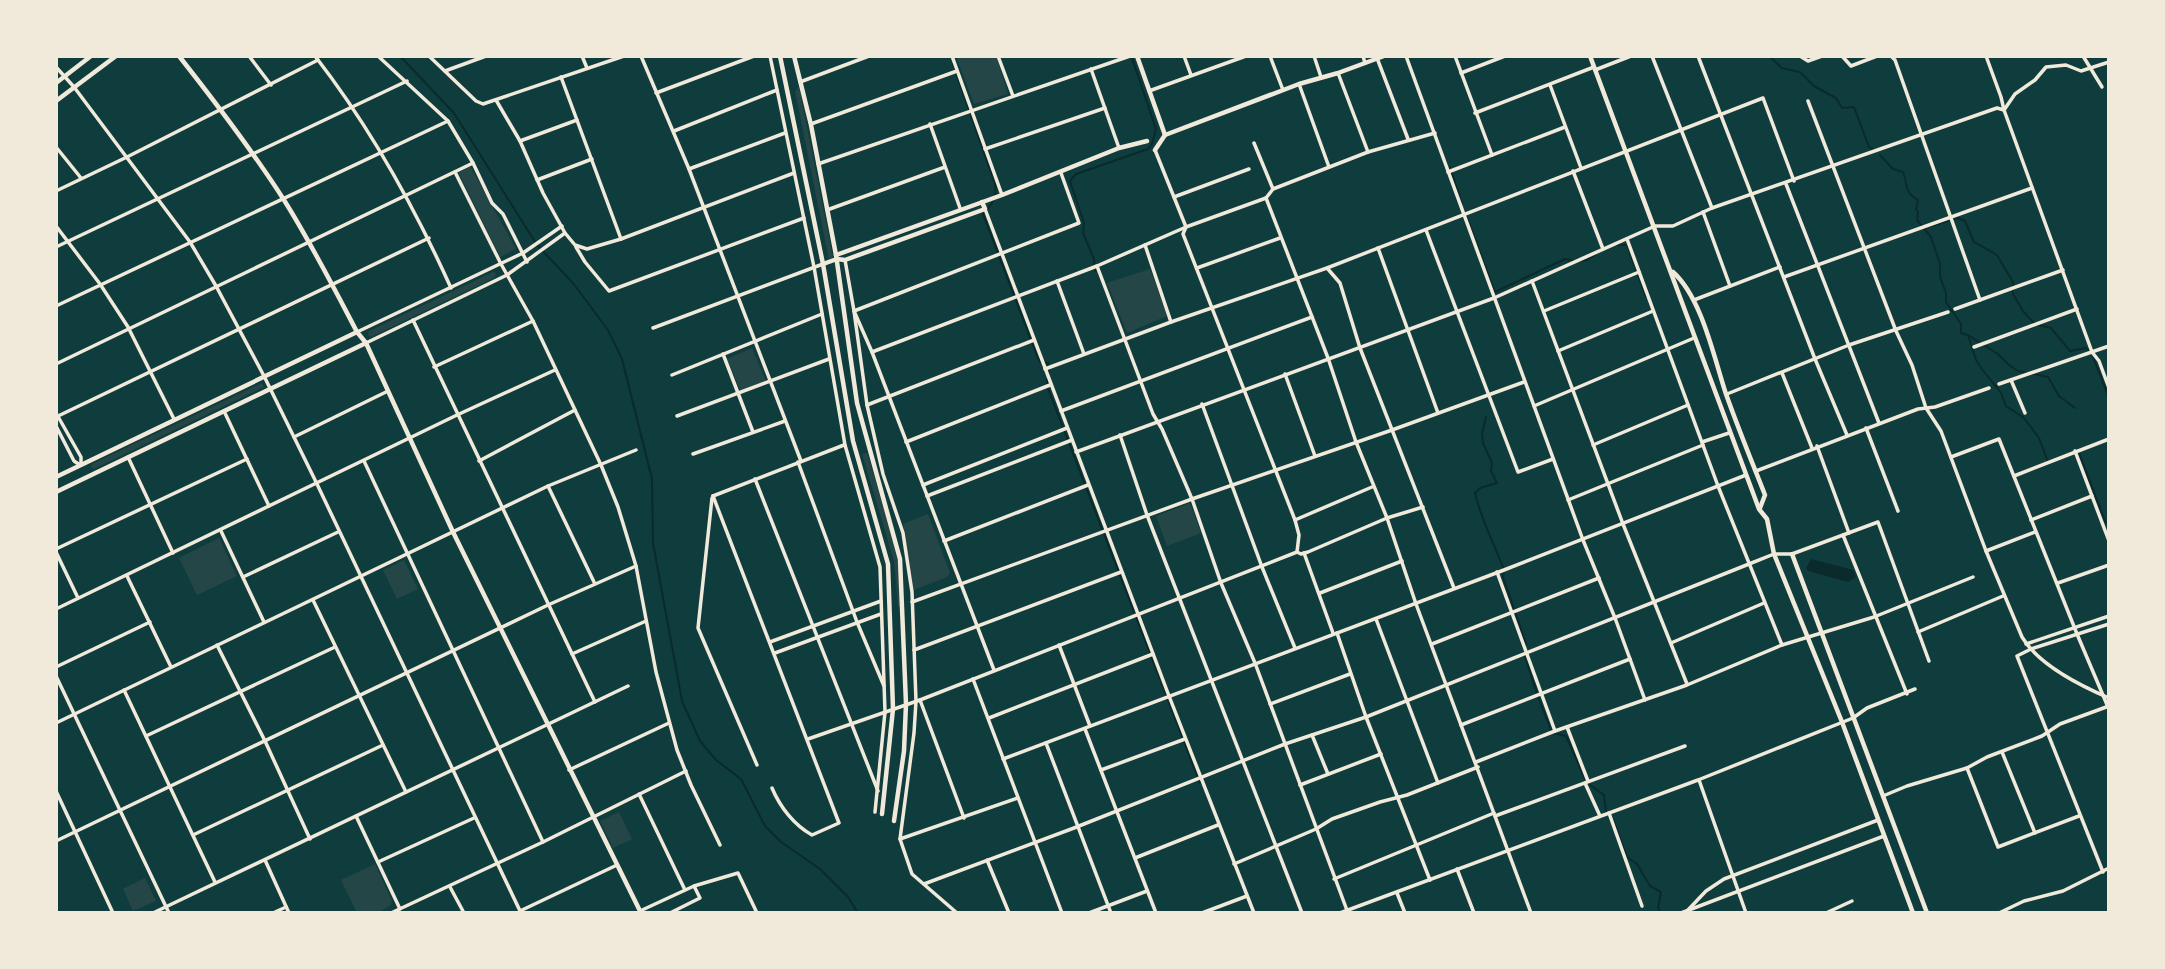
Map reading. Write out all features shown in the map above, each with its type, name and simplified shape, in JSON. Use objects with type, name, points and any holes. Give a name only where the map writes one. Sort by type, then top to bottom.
[{"type":"street","points":[[56,83],[91,56]]},
{"type":"street","points":[[56,101],[116,56]]},
{"type":"street","points":[[179,56],[284,199],[357,332],[366,343],[453,532],[639,912],[694,886],[738,873],[757,913]]},
{"type":"street","points":[[249,56],[271,85]]},
{"type":"street","points":[[378,56],[448,121],[473,163],[492,203],[503,214],[529,260]]},
{"type":"street","points":[[429,56],[478,103],[485,104],[624,56]]},
{"type":"street","points":[[445,71],[486,56]]},
{"type":"street","points":[[582,56],[587,68]]},
{"type":"street","points":[[642,56],[689,169],[785,421],[857,622],[884,686]]},
{"type":"street","points":[[656,93],[754,56]]},
{"type":"street","points":[[770,56],[814,267],[845,445],[880,567],[885,712],[874,813]]},
{"type":"street","points":[[780,56],[823,264],[853,441],[888,565],[893,709],[882,814]]},
{"type":"street","points":[[794,56],[811,125],[836,257],[857,403],[900,559],[906,704],[904,751],[894,821]]},
{"type":"street","points":[[800,82],[869,56]]},
{"type":"street","points":[[952,56],[1002,195]]},
{"type":"street","points":[[998,56],[1013,96]]},
{"type":"street","points":[[818,164],[1130,56]]},
{"type":"street","points":[[1137,56],[1165,135]]},
{"type":"street","points":[[1184,56],[1191,75]]},
{"type":"street","points":[[1149,91],[1228,59],[1246,56]]},
{"type":"street","points":[[1270,56],[1283,90]]},
{"type":"street","points":[[1314,56],[1321,78]]},
{"type":"street","points":[[1363,56],[1365,63]]},
{"type":"street","points":[[1297,552],[1300,535],[1295,520],[1184,234],[1186,227],[1155,150],[1165,135],[1299,84],[1384,56]]},
{"type":"street","points":[[1406,56],[1524,382],[1645,700]]},
{"type":"street","points":[[1455,56],[1492,155]]},
{"type":"street","points":[[1461,73],[1505,56]]},
{"type":"street","points":[[1590,56],[1655,226],[1729,433],[1759,509],[1767,519],[1774,554],[1842,722],[1913,913]]},
{"type":"street","points":[[1475,113],[1630,56]]},
{"type":"street","points":[[1652,56],[1712,208]]},
{"type":"street","points":[[1698,56],[1847,435]]},
{"type":"street","points":[[1800,56],[1808,61],[1822,56]]},
{"type":"street","points":[[1842,56],[1851,66],[1877,56]]},
{"type":"street","points":[[1891,56],[1895,60],[1980,300]]},
{"type":"street","points":[[1986,56],[2092,352],[2099,361],[2109,388]]},
{"type":"street","points":[[2083,56],[2102,87]]},
{"type":"street","points":[[56,191],[271,85],[317,58],[351,106],[407,196],[451,288]]},
{"type":"street","points":[[1377,58],[1408,139]]},
{"type":"street","points":[[2004,110],[2015,93],[2035,80],[2046,68],[2066,65],[2081,71],[2109,62]]},
{"type":"street","points":[[56,66],[190,242],[216,286],[317,484],[520,912],[617,865]]},
{"type":"street","points":[[1091,69],[1119,148]]},
{"type":"street","points":[[811,125],[957,71]]},
{"type":"street","points":[[1338,73],[1368,152]]},
{"type":"street","points":[[561,77],[621,239]]},
{"type":"street","points":[[56,247],[407,81]]},
{"type":"street","points":[[1299,84],[1329,167]]},
{"type":"street","points":[[1550,85],[1580,168]]},
{"type":"street","points":[[674,131],[777,90]]},
{"type":"street","points":[[1045,369],[1327,268],[1763,98],[1794,181]]},
{"type":"street","points":[[496,100],[520,141],[565,233],[584,262],[609,291],[804,218]]},
{"type":"street","points":[[1808,101],[1896,331],[1912,365],[1926,408],[1938,423],[1986,551],[2026,644],[2076,684],[2106,697]]},
{"type":"street","points":[[985,149],[1105,108]]},
{"type":"street","points":[[1076,452],[1494,298],[1655,226],[1673,226],[1712,208],[1997,108],[2004,110]]},
{"type":"street","points":[[520,141],[577,120]]},
{"type":"street","points":[[56,306],[448,121]]},
{"type":"street","points":[[930,124],[960,208]]},
{"type":"street","points":[[1448,172],[1565,127]]},
{"type":"street","points":[[689,169],[786,133]]},
{"type":"street","points":[[872,352],[1097,266],[1186,227],[1266,198],[1273,189],[1329,167],[1408,139],[1417,140],[1435,133]]},
{"type":"street","points":[[653,328],[823,264],[960,208],[1002,195],[1119,148],[1147,141]]},
{"type":"street","points":[[1254,143],[1273,189]]},
{"type":"street","points":[[56,147],[81,179]]},
{"type":"street","points":[[537,180],[593,159]]},
{"type":"street","points":[[56,364],[473,163]]},
{"type":"street","points":[[827,210],[945,167]]},
{"type":"street","points":[[1174,197],[1249,169]]},
{"type":"street","points":[[1573,171],[1602,249]]},
{"type":"street","points":[[455,172],[533,321],[618,507],[636,566],[656,673],[677,750],[720,845]]},
{"type":"street","points":[[575,245],[594,248],[704,209],[794,173]]},
{"type":"street","points":[[854,311],[1079,223],[1060,173]]},
{"type":"street","points":[[1786,184],[1879,423]]},
{"type":"street","points":[[1784,277],[2032,188]]},
{"type":"street","points":[[1266,198],[1328,358],[1372,487],[1387,518],[1416,604],[1531,913]]},
{"type":"street","points":[[982,202],[1168,696],[1254,913]]},
{"type":"street","points":[[836,257],[845,260],[985,209]]},
{"type":"street","points":[[1703,212],[1730,286]]},
{"type":"street","points":[[56,226],[100,284],[128,327],[174,419]]},
{"type":"street","points":[[56,477],[501,264],[525,252],[562,226]]},
{"type":"street","points":[[1426,230],[1518,472],[1553,458]]},
{"type":"street","points":[[56,492],[507,275],[565,233]]},
{"type":"street","points":[[87,477],[81,465],[81,457],[57,415],[429,238]]},
{"type":"street","points":[[1197,268],[1280,238]]},
{"type":"street","points":[[1626,238],[1718,486],[1782,645]]},
{"type":"street","points":[[1145,245],[1171,322]]},
{"type":"street","points":[[1378,248],[1437,413]]},
{"type":"street","points":[[845,260],[867,405],[883,474],[902,533],[912,602],[918,700],[900,839],[912,874],[957,913]]},
{"type":"street","points":[[1097,266],[1153,415],[1192,499],[1221,583],[1255,663],[1347,912]]},
{"type":"street","points":[[1692,301],[1780,267]]},
{"type":"street","points":[[1327,268],[1340,283],[1360,348],[1454,588]]},
{"type":"street","points":[[1670,270],[1684,282],[1708,335],[1765,495],[1759,509]]},
{"type":"street","points":[[1955,309],[2063,270]]},
{"type":"street","points":[[1543,312],[1639,272]]},
{"type":"street","points":[[1057,281],[1084,355]]},
{"type":"street","points":[[1532,281],[1607,484],[1687,685]]},
{"type":"street","points":[[1974,347],[2077,309]]},
{"type":"street","points":[[854,311],[994,670]]},
{"type":"street","points":[[1558,351],[1653,311]]},
{"type":"street","points":[[1727,394],[1849,345],[1948,312]]},
{"type":"street","points":[[672,375],[822,314]]},
{"type":"street","points":[[1061,411],[1312,317]]},
{"type":"street","points":[[413,320],[595,702]]},
{"type":"street","points":[[434,367],[533,321]]},
{"type":"street","points":[[1534,406],[1694,338]]},
{"type":"street","points":[[867,405],[1034,340]]},
{"type":"street","points":[[1999,384],[2109,345]]},
{"type":"street","points":[[723,354],[753,432]]},
{"type":"street","points":[[677,416],[829,359]]},
{"type":"street","points":[[56,609],[555,370]]},
{"type":"street","points":[[1782,373],[1849,533]]},
{"type":"street","points":[[1284,374],[1315,456]]},
{"type":"street","points":[[2011,380],[2025,413]]},
{"type":"street","points":[[912,602],[1147,515],[1524,382]]},
{"type":"street","points":[[906,442],[1051,385]]},
{"type":"street","points":[[1756,471],[1879,423],[1989,388]]},
{"type":"street","points":[[294,437],[388,391]]},
{"type":"street","points":[[1202,404],[1295,648]]},
{"type":"street","points":[[1593,445],[1689,405]]},
{"type":"street","points":[[479,461],[575,410]]},
{"type":"street","points":[[224,411],[269,506]]},
{"type":"street","points":[[693,454],[785,421]]},
{"type":"street","points":[[56,426],[74,461],[81,465]]},
{"type":"street","points":[[923,485],[1067,428]]},
{"type":"street","points":[[1866,428],[1898,511]]},
{"type":"street","points":[[1568,500],[1729,433]]},
{"type":"street","points":[[1120,435],[1147,515],[1302,913]]},
{"type":"street","points":[[1883,796],[1966,768],[2048,733],[2060,724],[2109,707],[2074,628],[1999,439],[1951,457]]},
{"type":"street","points":[[2014,476],[2109,439]]},
{"type":"street","points":[[927,496],[1072,440]]},
{"type":"street","points":[[713,496],[845,445]]},
{"type":"street","points":[[56,723],[548,486],[636,450]]},
{"type":"street","points":[[2076,451],[2109,541]]},
{"type":"street","points":[[128,457],[173,553]]},
{"type":"street","points":[[78,598],[56,551],[247,459]]},
{"type":"street","points":[[364,461],[543,842]]},
{"type":"street","points":[[1003,759],[1416,604],[1746,475]]},
{"type":"street","points":[[755,479],[878,793]]},
{"type":"street","points":[[944,541],[1088,485]]},
{"type":"street","points":[[548,486],[595,583]]},
{"type":"street","points":[[1295,520],[1372,487]]},
{"type":"street","points":[[713,496],[839,823],[812,835],[792,819],[772,788]]},
{"type":"street","points":[[713,496],[698,628],[757,765]]},
{"type":"street","points":[[2031,520],[2092,496]]},
{"type":"street","points":[[808,739],[973,679],[1297,552],[1306,552],[1387,518],[1423,507]]},
{"type":"street","points":[[924,884],[1079,827],[1285,744],[1366,717],[1774,554],[1792,554],[1878,523],[1929,661]]},
{"type":"street","points":[[220,531],[264,622]]},
{"type":"street","points":[[243,578],[338,532]]},
{"type":"street","points":[[1986,551],[2035,532]]},
{"type":"street","points":[[1843,535],[1907,694]]},
{"type":"street","points":[[1306,552],[1366,717],[1430,880]]},
{"type":"street","points":[[1792,554],[1927,913]]},
{"type":"street","points":[[1320,593],[1402,561]]},
{"type":"street","points":[[2058,583],[2109,565]]},
{"type":"street","points":[[56,841],[500,627],[636,566]]},
{"type":"street","points":[[914,650],[1121,572]]},
{"type":"street","points":[[1497,572],[1555,731]]},
{"type":"street","points":[[127,576],[171,667]]},
{"type":"street","points":[[1234,863],[1316,829],[1332,819],[1438,783],[1555,731],[1687,685],[1782,645],[1874,617],[1973,577]]},
{"type":"street","points":[[1431,644],[1599,578]]},
{"type":"street","points":[[1918,632],[2004,595]]},
{"type":"street","points":[[313,600],[406,792]]},
{"type":"street","points":[[770,642],[881,601]]},
{"type":"street","points":[[1671,643],[1764,603]]},
{"type":"street","points":[[774,653],[881,614]]},
{"type":"street","points":[[2026,644],[2109,616]]},
{"type":"street","points":[[1376,619],[1438,783]]},
{"type":"street","points":[[572,654],[646,621]]},
{"type":"street","points":[[56,667],[149,622]]},
{"type":"street","points":[[2103,872],[2017,656],[2109,624]]},
{"type":"street","points":[[217,645],[242,692],[310,839]]},
{"type":"street","points":[[1059,645],[1090,726]]},
{"type":"street","points":[[146,736],[335,647]]},
{"type":"street","points":[[988,718],[1153,654]]},
{"type":"street","points":[[1461,725],[1630,659]]},
{"type":"street","points":[[1270,704],[1351,674]]},
{"type":"street","points":[[56,676],[169,913]]},
{"type":"street","points":[[973,679],[1062,913]]},
{"type":"street","points":[[153,913],[628,686]]},
{"type":"street","points":[[1340,913],[1699,779],[1853,718],[1872,706],[1915,689]]},
{"type":"street","points":[[124,690],[215,882]]},
{"type":"street","points":[[918,700],[964,818]]},
{"type":"street","points":[[569,770],[670,723]]},
{"type":"street","points":[[1567,727],[1600,816]]},
{"type":"street","points":[[1084,728],[1156,913]]},
{"type":"street","points":[[1312,735],[1328,774]]},
{"type":"street","points":[[1101,770],[1185,739]]},
{"type":"street","points":[[1046,743],[1111,913]]},
{"type":"street","points":[[193,835],[383,745]]},
{"type":"street","points":[[1334,878],[1495,815],[1685,746]]},
{"type":"street","points":[[2002,752],[2035,833]]},
{"type":"street","points":[[1300,785],[1381,754]]},
{"type":"street","points":[[1966,768],[1998,847],[2080,816]]},
{"type":"street","points":[[391,913],[686,771]]},
{"type":"street","points":[[1699,779],[1746,913]]},
{"type":"street","points":[[56,791],[113,913]]},
{"type":"street","points":[[639,794],[685,890]]},
{"type":"street","points":[[900,839],[1018,798]]},
{"type":"street","points":[[1609,813],[1642,906]]},
{"type":"street","points":[[356,816],[400,909]]},
{"type":"street","points":[[378,862],[474,818]]},
{"type":"street","points":[[1689,911],[1706,891],[1734,875],[1878,820]]},
{"type":"street","points":[[1135,858],[1219,825]]},
{"type":"street","points":[[1681,913],[1884,836]]},
{"type":"street","points":[[265,860],[289,913]]},
{"type":"street","points":[[987,860],[1009,913]]},
{"type":"street","points":[[1999,913],[2024,901],[2063,891],[2109,868]]},
{"type":"street","points":[[1457,869],[1474,913]]},
{"type":"street","points":[[450,886],[464,913]]},
{"type":"street","points":[[670,913],[700,898],[694,886]]},
{"type":"street","points":[[1089,913],[1147,891]]},
{"type":"street","points":[[1397,893],[1405,913]]},
{"type":"street","points":[[1202,913],[1247,896]]},
{"type":"street","points":[[1826,913],[1852,901]]},
{"type":"street","points":[[273,913],[286,907]]},
{"type":"shaded area","points":[[956,56],[996,56],[1008,94],[974,104]]},
{"type":"shaded area","points":[[799,87],[833,257],[829,260],[795,91]]},
{"type":"shaded area","points":[[470,166],[516,249],[500,257],[459,173]]},
{"type":"shaded area","points":[[1150,269],[1167,316],[1127,333],[1107,283]]},
{"type":"shaded area","points":[[493,272],[496,273],[494,278],[371,337],[368,335],[369,331]]},
{"type":"shaded area","points":[[752,348],[766,381],[741,392],[727,359]]},
{"type":"shaded area","points":[[262,383],[264,387],[94,469],[91,467],[92,464]]},
{"type":"shaded area","points":[[867,453],[900,560],[903,606],[898,607],[894,561],[862,454]]},
{"type":"shaded area","points":[[1190,503],[1201,533],[1167,546],[1156,516]]},
{"type":"shaded area","points":[[928,514],[950,573],[947,577],[913,590],[903,524]]},
{"type":"shaded area","points":[[219,538],[237,576],[197,595],[179,558]]},
{"type":"shaded area","points":[[1811,559],[1853,570],[1856,577],[1848,582],[1808,571],[1806,568]]},
{"type":"shaded area","points":[[404,560],[418,589],[397,599],[383,570]]},
{"type":"shaded area","points":[[619,812],[632,839],[613,848],[600,821]]},
{"type":"shaded area","points":[[375,864],[392,901],[391,905],[377,913],[357,913],[341,880]]},
{"type":"shaded area","points":[[145,878],[156,901],[133,911],[123,889]]},
{"type":"waterway","points":[[400,56],[454,113],[537,245],[573,283],[608,330],[622,359],[652,479],[653,543],[682,701],[700,741],[716,760],[741,779],[765,826],[781,842],[820,869],[848,897],[858,913]]},
{"type":"waterway","points":[[1769,56],[1782,68],[1800,72],[1814,86],[1836,98],[1842,108],[1854,107],[1869,147],[1874,150]]},
{"type":"waterway","points":[[1095,271],[1094,259],[1083,233],[1084,223],[1070,181],[1076,174],[1148,149],[1152,144],[1156,129],[1132,58]]},
{"type":"waterway","points":[[953,64],[995,184],[993,200],[983,214],[1036,353],[1040,362],[1048,363],[1049,374]]},
{"type":"waterway","points":[[1880,155],[1893,169],[1903,172],[1908,191],[1918,200],[1917,220],[1931,237],[1940,264],[1946,302],[1961,324],[1961,333],[1968,335],[1976,360],[2001,393],[2006,406],[2024,418],[2039,438],[2048,462]]},
{"type":"waterway","points":[[1450,167],[1462,203]]},
{"type":"waterway","points":[[1466,215],[1495,292],[1565,259],[1574,261]]},
{"type":"waterway","points":[[1925,228],[1958,218],[1965,221],[1974,242],[1997,255],[2013,282],[2013,294],[2035,324],[2051,328],[2070,351],[2086,348],[2090,352]]},
{"type":"waterway","points":[[1617,245],[1627,245],[1646,297]]},
{"type":"waterway","points":[[1579,261],[1587,260],[1596,254]]},
{"type":"waterway","points":[[1968,335],[1998,354],[2018,371],[2048,377],[2059,396],[2075,408]]},
{"type":"waterway","points":[[2093,357],[2109,398]]},
{"type":"waterway","points":[[1047,379],[1047,386],[1200,783]]},
{"type":"waterway","points":[[1486,417],[1482,433],[1483,443],[1497,483],[1480,488],[1475,493],[1484,523],[1504,570],[1503,577],[1526,644]]},
{"type":"waterway","points":[[2079,453],[2109,526]]},
{"type":"waterway","points":[[1525,656],[1551,730],[1566,736],[1585,779]]},
{"type":"waterway","points":[[1590,785],[1604,795],[1606,813]]},
{"type":"waterway","points":[[1613,819],[1627,857],[1637,864],[1650,886],[1661,892],[1658,908],[1661,913]]}]
